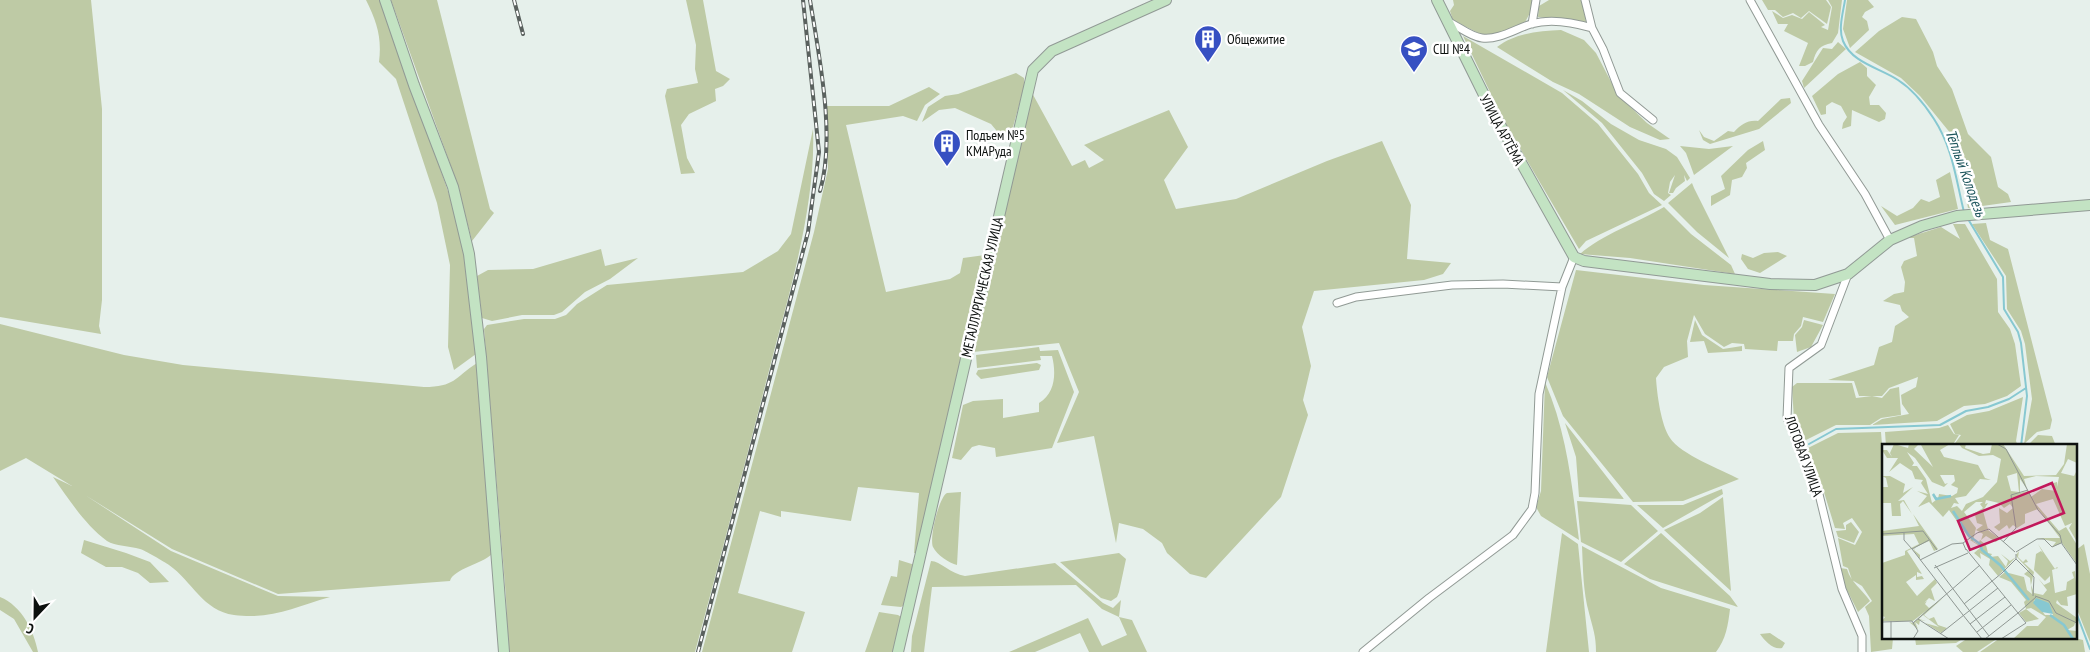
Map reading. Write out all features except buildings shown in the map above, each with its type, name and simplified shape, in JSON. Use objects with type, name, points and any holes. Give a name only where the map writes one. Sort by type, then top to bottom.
[{"type":"street","points":[[384,0],[414,86],[453,187],[469,254],[481,356],[504,652]]},
{"type":"street","name":"МЕТАЛЛУРГИЧЕСКАЯ УЛИЦА","points":[[898,652],[1033,70],[1052,51],[1166,0]]},
{"type":"street","name":"УЛИЦА АРТЁМА","points":[[1437,0],[1515,154],[1574,257]]},
{"type":"street","points":[[1532,24],[1536,0]]},
{"type":"street","points":[[1585,0],[1592,28],[1604,49],[1620,93],[1653,120]]},
{"type":"street","points":[[1750,0],[1819,125],[1865,194],[1890,240]]},
{"type":"street","points":[[1447,21],[1480,38],[1491,38],[1546,21],[1575,23],[1592,28]]},
{"type":"street","points":[[1363,652],[1429,598],[1513,535],[1532,509],[1535,494],[1539,394],[1562,288],[1574,257],[1602,264],[1770,284],[1816,285],[1848,274],[1890,240],[1922,226],[1957,216],[1972,214],[2090,206]]},
{"type":"street","name":"ЛОГОВАЯ УЛИЦА","points":[[1848,274],[1821,345],[1789,368],[1787,418],[1817,486],[1842,589],[1862,636],[1862,652]]},
{"type":"street","points":[[1337,303],[1356,297],[1452,285],[1503,284],[1562,288]]},
{"type":"green space","points":[[0,0],[91,0],[102,109],[102,300],[99,326],[101,334],[0,317]]},
{"type":"green space","points":[[366,0],[382,0],[453,206],[465,258],[476,354],[454,370],[448,347],[450,265],[437,203],[396,79],[379,62],[380,45],[378,30]]},
{"type":"green space","points":[[391,0],[437,0],[490,209],[494,213],[472,241],[457,183]]},
{"type":"green space","points":[[686,0],[703,0],[716,71],[730,79],[723,86],[715,89],[716,101],[689,114],[681,125],[687,158],[695,173],[681,174],[665,96],[667,89],[698,83],[695,69],[696,45]]},
{"type":"green space","points":[[1453,0],[1532,0],[1531,11],[1524,24],[1486,37],[1453,20],[1450,11],[1454,5]]},
{"type":"green space","points":[[1549,0],[1582,0],[1586,22],[1538,17],[1539,6]]},
{"type":"green space","points":[[1762,0],[1826,0],[1831,7],[1827,24],[1809,11],[1801,18],[1793,13],[1783,17],[1775,10],[1768,10]]},
{"type":"green space","points":[[1828,0],[1842,0],[1838,33],[1832,43],[1824,45],[1819,49],[1813,62],[1805,66],[1799,66],[1808,43],[1784,31],[1788,24],[1778,24],[1772,11],[1783,18],[1792,15],[1802,19],[1809,12],[1825,25],[1821,27],[1828,30],[1832,7]]},
{"type":"green space","points":[[1847,0],[1868,0],[1874,7],[1865,12],[1862,17],[1867,21],[1869,30],[1850,48],[1843,29]]},
{"type":"green space","points":[[1902,17],[1916,19],[1933,52],[1937,66],[1952,89],[1968,134],[1991,157],[1998,187],[2008,194],[2011,202],[1968,208],[1956,140],[1920,96],[1901,78],[1855,52],[1879,31]]},
{"type":"green space","points":[[1561,30],[1584,40],[1596,53],[1618,95],[1647,123],[1670,139],[1660,140],[1630,127],[1579,94],[1553,82],[1497,47],[1519,36],[1536,32]]},
{"type":"green space","points":[[1463,36],[1562,93],[1598,124],[1638,174],[1649,193],[1662,205],[1586,241],[1579,249],[1504,121]]},
{"type":"green space","points":[[1838,42],[1846,49],[1804,88],[1802,81],[1823,48],[1832,49]]},
{"type":"green space","points":[[1860,62],[1867,68],[1867,76],[1876,85],[1869,97],[1870,105],[1879,105],[1886,113],[1885,119],[1879,122],[1852,110],[1851,126],[1842,129],[1847,117],[1841,106],[1832,102],[1826,106],[1826,114],[1821,115],[1812,96],[1838,74]]},
{"type":"green space","points":[[1016,73],[1024,78],[1024,87],[1010,138],[1001,136],[991,124],[955,108],[939,110],[922,122],[928,107],[945,96],[958,94]]},
{"type":"green space","points":[[929,87],[940,94],[925,105],[917,121],[903,116],[846,125],[886,292],[950,279],[960,273],[963,258],[985,255],[918,554],[914,553],[919,493],[858,487],[851,521],[781,511],[781,517],[760,511],[738,593],[805,612],[792,652],[702,652],[814,232],[828,169],[825,106],[889,106]]},
{"type":"green space","points":[[1563,90],[1582,101],[1611,124],[1639,140],[1666,149],[1677,157],[1690,178],[1687,181],[1684,175],[1685,181],[1673,193],[1669,193],[1675,175],[1670,182],[1668,193],[1671,195],[1664,201],[1654,194],[1642,173],[1602,123]]},
{"type":"green space","points":[[1031,91],[1072,166],[1085,160],[1089,168],[1104,160],[1084,145],[1169,110],[1188,147],[1164,180],[1176,209],[1236,199],[1327,161],[1382,141],[1411,205],[1407,259],[1451,263],[1443,274],[1424,280],[1314,291],[1302,327],[1311,366],[1303,400],[1308,415],[1281,497],[1206,578],[1190,574],[1167,553],[1162,543],[1143,529],[1119,523],[1116,543],[1094,436],[1057,443],[1079,392],[1059,343],[973,352]]},
{"type":"green space","points":[[1790,98],[1791,103],[1759,129],[1710,144],[1703,140],[1699,130],[1704,137],[1714,141],[1728,131],[1734,132],[1745,123],[1758,121],[1781,99]]},
{"type":"green space","points":[[813,129],[810,187],[800,247],[695,652],[508,652],[506,597],[484,329],[487,325],[524,319],[555,319],[566,315],[577,304],[607,285],[743,272],[778,251],[791,234]]},
{"type":"green space","points":[[1763,141],[1765,150],[1746,163],[1747,168],[1742,177],[1732,180],[1730,195],[1711,206],[1711,196],[1725,189],[1721,176],[1748,150]]},
{"type":"green space","points":[[1680,146],[1709,149],[1733,146],[1694,175],[1686,153]]},
{"type":"green space","points":[[1950,172],[1958,209],[1895,225],[1881,206],[1897,216],[1913,208],[1921,199],[1929,202],[1940,197],[1936,180]]},
{"type":"green space","points":[[1692,183],[1729,258],[1697,232],[1668,203]]},
{"type":"green space","points":[[1664,207],[1691,234],[1731,265],[1735,274],[1630,258],[1580,254],[1598,241]]},
{"type":"green space","points":[[1986,223],[1990,240],[2008,249],[2052,420],[2050,429],[2037,432],[2024,444],[2032,399],[2025,344],[2021,331],[2007,309],[2006,276],[1972,224]]},
{"type":"green space","points":[[1953,224],[1965,224],[1997,279],[1998,312],[2010,329],[2015,344],[2021,386],[2007,396],[1985,404],[1964,406],[1937,421],[1872,425],[1882,419],[1909,414],[1902,404],[1901,395],[1916,387],[1918,377],[1889,388],[1882,396],[1859,396],[1854,381],[1828,380],[1874,365],[1879,347],[1892,342],[1895,326],[1909,317],[1902,311],[1900,305],[1883,301],[1894,294],[1904,292],[1905,282],[1901,267],[1904,261],[1917,256],[1914,238],[1906,238],[1941,227],[1960,239]]},
{"type":"green space","points":[[601,249],[605,266],[638,258],[610,279],[585,292],[562,312],[554,315],[522,315],[492,321],[482,318],[477,276],[488,270],[533,269]]},
{"type":"green space","points":[[1778,252],[1787,256],[1760,273],[1748,269],[1741,259],[1742,254],[1753,258],[1764,253]]},
{"type":"green space","points":[[1576,270],[1704,285],[1835,294],[1823,322],[1803,317],[1801,326],[1794,334],[1793,341],[1778,341],[1777,351],[1745,349],[1744,344],[1732,343],[1724,347],[1705,334],[1694,315],[1687,341],[1688,357],[1664,367],[1656,378],[1658,401],[1670,438],[1692,456],[1739,479],[1683,501],[1633,502],[1563,416],[1547,377]]},
{"type":"green space","points":[[1695,320],[1702,335],[1723,349],[1742,346],[1742,351],[1708,353],[1704,341],[1690,342]]},
{"type":"green space","points":[[1804,320],[1823,325],[1811,347],[1797,352],[1795,335],[1802,327]]},
{"type":"green space","points":[[0,324],[124,355],[183,365],[424,387],[434,387],[454,381],[477,363],[492,554],[482,561],[456,573],[450,581],[278,594],[172,549],[85,495],[171,551],[278,596],[330,597],[260,616],[234,615],[214,608],[163,561],[140,549],[114,544],[99,535],[84,519],[53,477],[72,486],[26,458],[0,471]]},
{"type":"green space","points":[[1039,347],[1040,351],[1058,350],[1074,392],[1052,448],[996,457],[995,448],[979,445],[972,447],[961,460],[952,458],[963,405],[973,401],[1003,399],[1003,418],[1039,412],[1039,403],[1045,399],[1052,388],[1054,369],[1052,356],[1040,356],[1041,360],[977,368],[976,355]]},
{"type":"green space","points":[[1037,363],[1041,365],[1039,370],[981,379],[976,374],[978,370]]},
{"type":"green space","points":[[1545,382],[1564,440],[1579,540],[1541,516],[1536,507],[1541,491]]},
{"type":"green space","points":[[1797,383],[1852,383],[1856,398],[1872,396],[1882,398],[1890,389],[1899,387],[1901,415],[1881,418],[1870,425],[1836,425],[1804,441],[1794,420],[1792,387]]},
{"type":"green space","points":[[2023,397],[2016,441],[2017,444],[1954,444],[1961,435],[1955,434],[1950,424],[1967,415],[1989,411]]},
{"type":"green space","points":[[1565,423],[1624,499],[1579,497],[1576,457]]},
{"type":"green space","points":[[1948,425],[1954,434],[1959,435],[1953,444],[1886,444],[1885,432],[1939,428]]},
{"type":"green space","points":[[1881,432],[1882,640],[1893,640],[1892,649],[1871,652],[1869,616],[1865,607],[1872,601],[1862,586],[1852,580],[1848,568],[1843,566],[1838,538],[1855,545],[1862,532],[1852,518],[1843,523],[1845,529],[1835,528],[1823,489],[1806,449],[1838,433]]},
{"type":"green space","points":[[2038,435],[2052,436],[2055,444],[2029,444]]},
{"type":"green space","points":[[1722,489],[1723,494],[1663,528],[1637,505],[1683,505]]},
{"type":"green space","points":[[961,492],[957,565],[937,553],[933,547],[932,535],[938,509],[944,496],[947,493]]},
{"type":"green space","points":[[1723,497],[1731,591],[1664,530],[1700,513]]},
{"type":"green space","points":[[1577,501],[1631,505],[1658,531],[1621,562],[1581,542]]},
{"type":"green space","points":[[1851,522],[1859,532],[1854,543],[1838,537],[1836,531],[1846,530],[1846,525]]},
{"type":"green space","points":[[1562,533],[1578,544],[1589,652],[1546,652]]},
{"type":"green space","points":[[1661,533],[1730,596],[1738,607],[1650,579],[1624,564]]},
{"type":"green space","points":[[84,540],[150,562],[169,582],[150,583],[138,573],[122,567],[106,567],[81,553]]},
{"type":"green space","points":[[2084,544],[2090,574],[2090,642],[2078,612],[2078,548]]},
{"type":"green space","points":[[1582,546],[1661,588],[1730,609],[1724,637],[1716,652],[1596,652],[1595,636],[1587,605]]},
{"type":"green space","points":[[1119,553],[1126,559],[1119,592],[1117,597],[1111,601],[1101,598],[1060,562]]},
{"type":"green space","points":[[899,560],[915,565],[906,604],[901,607],[881,605],[891,576],[897,577]]},
{"type":"green space","points":[[931,561],[965,576],[1055,563],[1103,603],[1113,608],[1121,600],[1119,617],[1102,609],[1076,585],[932,587],[924,652],[911,652],[912,636]]},
{"type":"green space","points":[[1840,568],[1847,569],[1854,582],[1870,601],[1858,612],[1845,586]]},
{"type":"green space","points":[[0,597],[15,606],[26,620],[38,652],[33,652],[14,619],[0,610]]},
{"type":"green space","points":[[879,612],[898,615],[903,618],[895,652],[865,652]]},
{"type":"green space","points":[[1119,617],[1132,620],[1147,652],[1089,652],[1080,633],[1035,652],[1009,652],[1088,618],[1102,646],[1127,635]]},
{"type":"green space","points":[[1770,633],[1785,643],[1782,648],[1772,646],[1760,634]]},
{"type":"green space","points":[[2078,639],[2083,640],[2085,652],[1980,652],[1997,640]]},
{"type":"green space","points":[[1915,640],[1961,640],[1956,643],[1916,645]]},
{"type":"green space","points":[[1965,640],[1995,640],[1977,652],[1963,652],[1956,646]]},
{"type":"waterway","name":"Тёплый Колодезь","points":[[1845,0],[1841,31],[1847,49],[1860,60],[1903,84],[1918,98],[1930,114],[1946,141],[1964,212]]},
{"type":"waterway","name":"Тёплый Колодезь","points":[[1968,219],[2003,277],[2004,309],[2018,332],[2021,343],[2027,396],[2021,444]]},
{"type":"waterway","points":[[1809,444],[1836,429],[1940,425],[1966,411],[1988,407],[2009,399],[2026,388]]},
{"type":"waterway","name":"Тёплый Колодезь","points":[[2078,617],[2090,649]]},
{"type":"railway","points":[[514,0],[523,34]]},
{"type":"railway","points":[[698,652],[808,232],[819,152],[803,0]]},
{"type":"railway","points":[[810,0],[821,71],[826,122],[825,170],[820,191]]},
{"type":"place","name":"Общежитие","points":[[1208,63]]},
{"type":"place","name":"СШ №4","points":[[1414,73]]},
{"type":"place","name":"Подъем №5 КМАРуда","points":[[947,167]]}]
